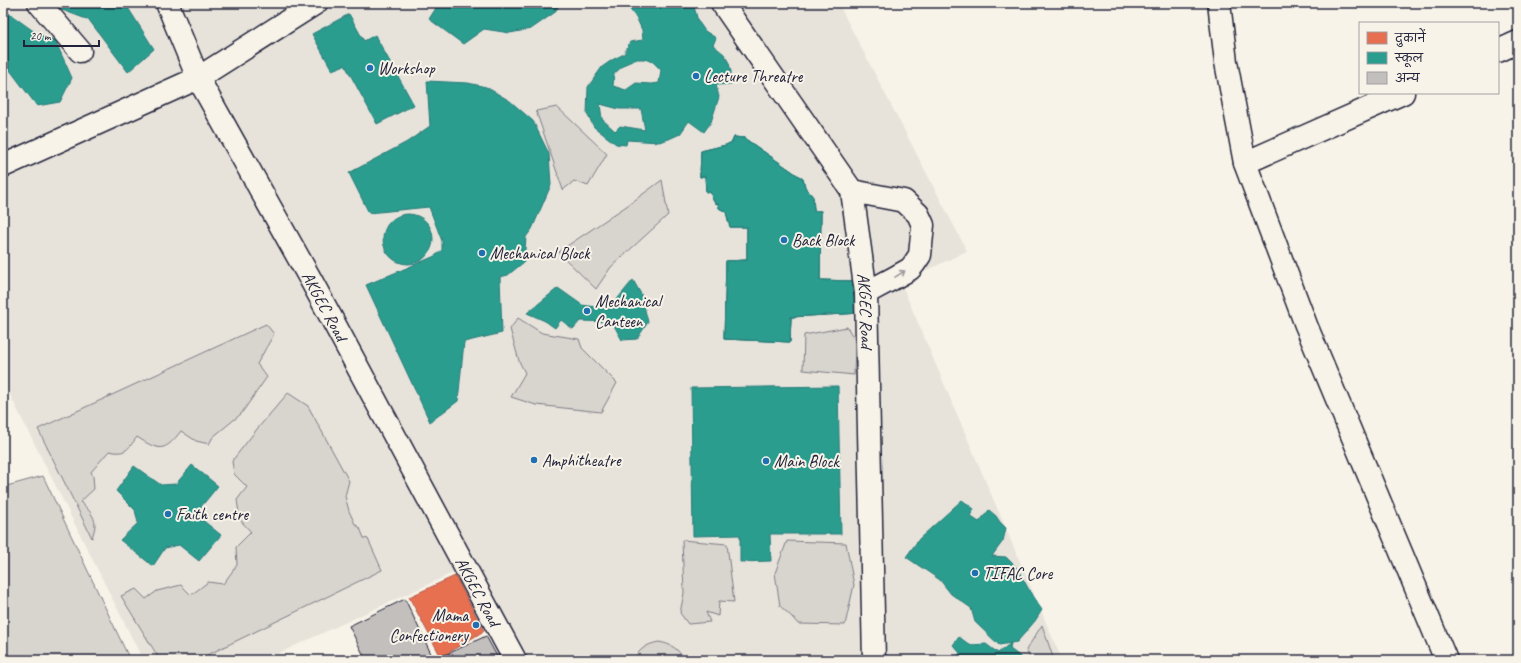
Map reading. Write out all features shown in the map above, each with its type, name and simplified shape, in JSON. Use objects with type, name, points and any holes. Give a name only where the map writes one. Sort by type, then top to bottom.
[{"type":"street","points":[[39,3],[80,51]]},
{"type":"street","name":"AKGEC Road","points":[[167,3],[198,78],[316,289],[515,660]]},
{"type":"street","points":[[3,166],[198,78],[316,3]]},
{"type":"street","name":"AKGEC Road","points":[[722,3],[852,191],[866,293],[874,660]]},
{"type":"street","points":[[1219,3],[1226,62],[1245,163],[1306,325],[1446,660]]},
{"type":"street","points":[[1499,51],[1518,42]]},
{"type":"street","points":[[1245,163],[1401,94]]},
{"type":"street","points":[[852,191],[904,201],[918,214],[923,225],[920,255],[914,264],[894,278],[866,293]]},
{"type":"shaded area","points":[[3,3],[838,3],[967,251],[901,283],[1062,660],[505,660],[457,571],[264,660],[143,660],[3,381]]},
{"type":"shaded area","points":[[557,107],[607,154],[588,186],[574,181],[563,190],[536,111]]},
{"type":"shaded area","points":[[662,180],[668,215],[611,267],[596,289],[558,252],[628,205]]},
{"type":"shaded area","points":[[518,318],[542,333],[579,339],[582,348],[617,383],[601,412],[536,405],[511,397],[525,373],[519,361],[510,329]]},
{"type":"shaded area","points":[[266,324],[274,334],[257,364],[267,377],[241,414],[213,437],[209,444],[196,441],[181,431],[170,443],[161,448],[151,445],[137,437],[126,450],[119,452],[109,451],[91,472],[93,476],[94,489],[80,502],[88,509],[94,518],[95,527],[92,538],[38,429]]},
{"type":"shaded area","points":[[847,327],[855,340],[854,375],[803,370],[804,335]]},
{"type":"shaded area","points":[[288,393],[308,406],[349,481],[345,496],[349,511],[355,524],[360,528],[364,538],[368,539],[382,570],[197,660],[160,660],[121,596],[136,589],[146,599],[157,591],[181,585],[191,595],[208,582],[223,584],[237,565],[236,547],[251,532],[240,520],[237,500],[247,487],[234,474],[232,461]]},
{"type":"shaded area","points":[[43,476],[130,660],[3,660],[3,487]]},
{"type":"shaded area","points":[[682,540],[727,544],[734,602],[719,601],[718,616],[706,612],[710,622],[688,624],[680,613],[684,593]]},
{"type":"shaded area","points":[[787,541],[846,543],[854,585],[845,625],[798,624],[780,606],[775,573]]},
{"type":"shaded area","points":[[1042,625],[1054,660],[1031,660],[1026,650]]},
{"type":"shaded area","points":[[659,642],[674,648],[680,653],[684,660],[634,660],[638,653],[644,648]]},
{"type":"building: दुकानें","points":[[455,576],[484,631],[441,657],[409,597]]},
{"type":"building: स्कूल","points":[[57,3],[125,3],[154,49],[128,72],[89,20],[62,10]]},
{"type":"building: स्कूल","points":[[428,3],[561,3],[554,13],[531,29],[510,33],[484,29],[463,44],[429,19],[436,8]]},
{"type":"building: स्कूल","name":"Lecture Threatre","points":[[621,3],[693,3],[698,21],[705,31],[716,38],[713,45],[724,54],[729,63],[731,84],[716,85],[719,97],[711,122],[704,132],[689,121],[680,134],[669,139],[659,142],[627,140],[626,145],[616,144],[594,127],[587,114],[588,87],[602,67],[624,54],[630,42],[643,40],[642,30],[637,19],[629,8]],"holes":[[[637,59],[646,59],[653,62],[661,70],[659,83],[636,83],[626,90],[613,86],[614,74],[625,64]],[[600,104],[619,109],[641,109],[645,130],[620,126],[615,131],[602,119]]]},
{"type":"building: स्कूल","points":[[3,6],[7,12],[39,35],[55,40],[72,78],[60,102],[37,106],[3,61]]},
{"type":"building: स्कूल","name":"Workshop","points":[[349,14],[364,41],[375,35],[414,105],[377,124],[345,65],[332,70],[312,34]]},
{"type":"building: स्कूल","name":"Mechanical Block","points":[[427,81],[468,83],[486,87],[510,101],[533,121],[549,154],[551,185],[532,229],[526,237],[524,262],[508,275],[500,277],[502,333],[464,342],[458,401],[430,422],[366,285],[435,256],[442,250],[442,241],[429,207],[369,213],[349,173],[407,142],[430,126]]},
{"type":"building: स्कूल","name":"Back Block","points":[[734,137],[744,138],[803,179],[805,187],[813,197],[814,211],[821,211],[820,280],[853,281],[854,291],[860,291],[861,313],[791,317],[790,342],[724,339],[726,261],[747,260],[747,227],[730,227],[726,212],[719,208],[719,205],[714,202],[710,192],[706,192],[705,176],[700,177],[701,151],[726,145],[732,142]]},
{"type":"building: स्कूल","name":"Back Block","points":[[734,137],[744,138],[803,179],[805,187],[813,197],[814,211],[821,211],[820,280],[853,281],[854,291],[860,291],[861,313],[791,317],[790,342],[724,339],[726,261],[747,260],[747,227],[730,227],[726,212],[719,208],[719,205],[714,202],[710,192],[706,192],[705,176],[700,177],[701,151],[726,145],[732,142]],"holes":[[[748,173],[767,185],[769,189],[767,193],[761,194],[759,197],[755,197],[751,188],[742,182],[741,177]],[[777,225],[786,227],[786,276],[769,275],[768,234],[771,228]]]},
{"type":"building: स्कूल","name":"Back Block","points":[[734,137],[744,138],[803,179],[805,187],[813,197],[814,211],[821,211],[820,280],[853,281],[854,291],[860,291],[861,313],[791,317],[790,342],[724,339],[726,261],[747,260],[747,227],[730,227],[726,212],[719,208],[719,205],[714,202],[710,192],[706,192],[705,176],[700,177],[701,151],[726,145],[732,142]]},
{"type":"building: स्कूल","points":[[403,214],[413,214],[426,221],[433,234],[433,244],[426,257],[413,264],[403,264],[394,260],[387,253],[383,244],[383,234],[387,225],[394,218]]},
{"type":"building: स्कूल","name":"Mechanical Canteen","points":[[633,280],[641,294],[648,322],[637,339],[622,340],[612,322],[580,321],[573,329],[561,320],[555,328],[545,321],[527,313],[558,288],[582,305],[609,309]]},
{"type":"building: स्कूल","name":"Main Block","points":[[838,386],[841,534],[770,534],[771,561],[740,562],[740,535],[693,536],[691,388]]},
{"type":"building: स्कूल","name":"Faith centre","points":[[192,465],[218,486],[200,508],[200,518],[221,535],[199,561],[179,545],[165,548],[153,566],[120,540],[138,523],[135,510],[116,491],[134,466],[161,485],[176,484]]},
{"type":"building: स्कूल","name":"TIFAC Core","points":[[962,500],[974,509],[970,516],[979,522],[989,510],[1006,528],[1003,541],[992,556],[1006,557],[1017,568],[1042,610],[1035,621],[1017,642],[999,645],[975,622],[971,608],[951,594],[940,580],[906,557],[919,539]]},
{"type":"building: स्कूल","points":[[959,637],[970,645],[986,644],[998,653],[1011,643],[1010,649],[1025,660],[954,660],[960,653],[953,645]]},
{"type":"building: स्कूल","points":[[940,658],[954,660],[940,660]]},
{"type":"building: अन्य","points":[[405,599],[434,660],[366,660],[349,626]]},
{"type":"building: अन्य","points":[[486,636],[499,660],[440,660],[439,658],[441,657]]},
{"type":"place","name":"Workshop","points":[[370,68]]},
{"type":"place","name":"Lecture Threatre","points":[[696,76]]},
{"type":"place","name":"Back Block","points":[[784,240]]},
{"type":"place","name":"Mechanical Block","points":[[482,253]]},
{"type":"place","name":"Mechanical Canteen","points":[[587,311]]},
{"type":"place","name":"Amphitheatre","points":[[534,460]]},
{"type":"place","name":"Main Block","points":[[766,461]]},
{"type":"place","name":"Faith centre","points":[[168,514]]},
{"type":"place","name":"TIFAC Core","points":[[975,573]]},
{"type":"place","name":"Mama Confectionery","points":[[476,625]]}]
